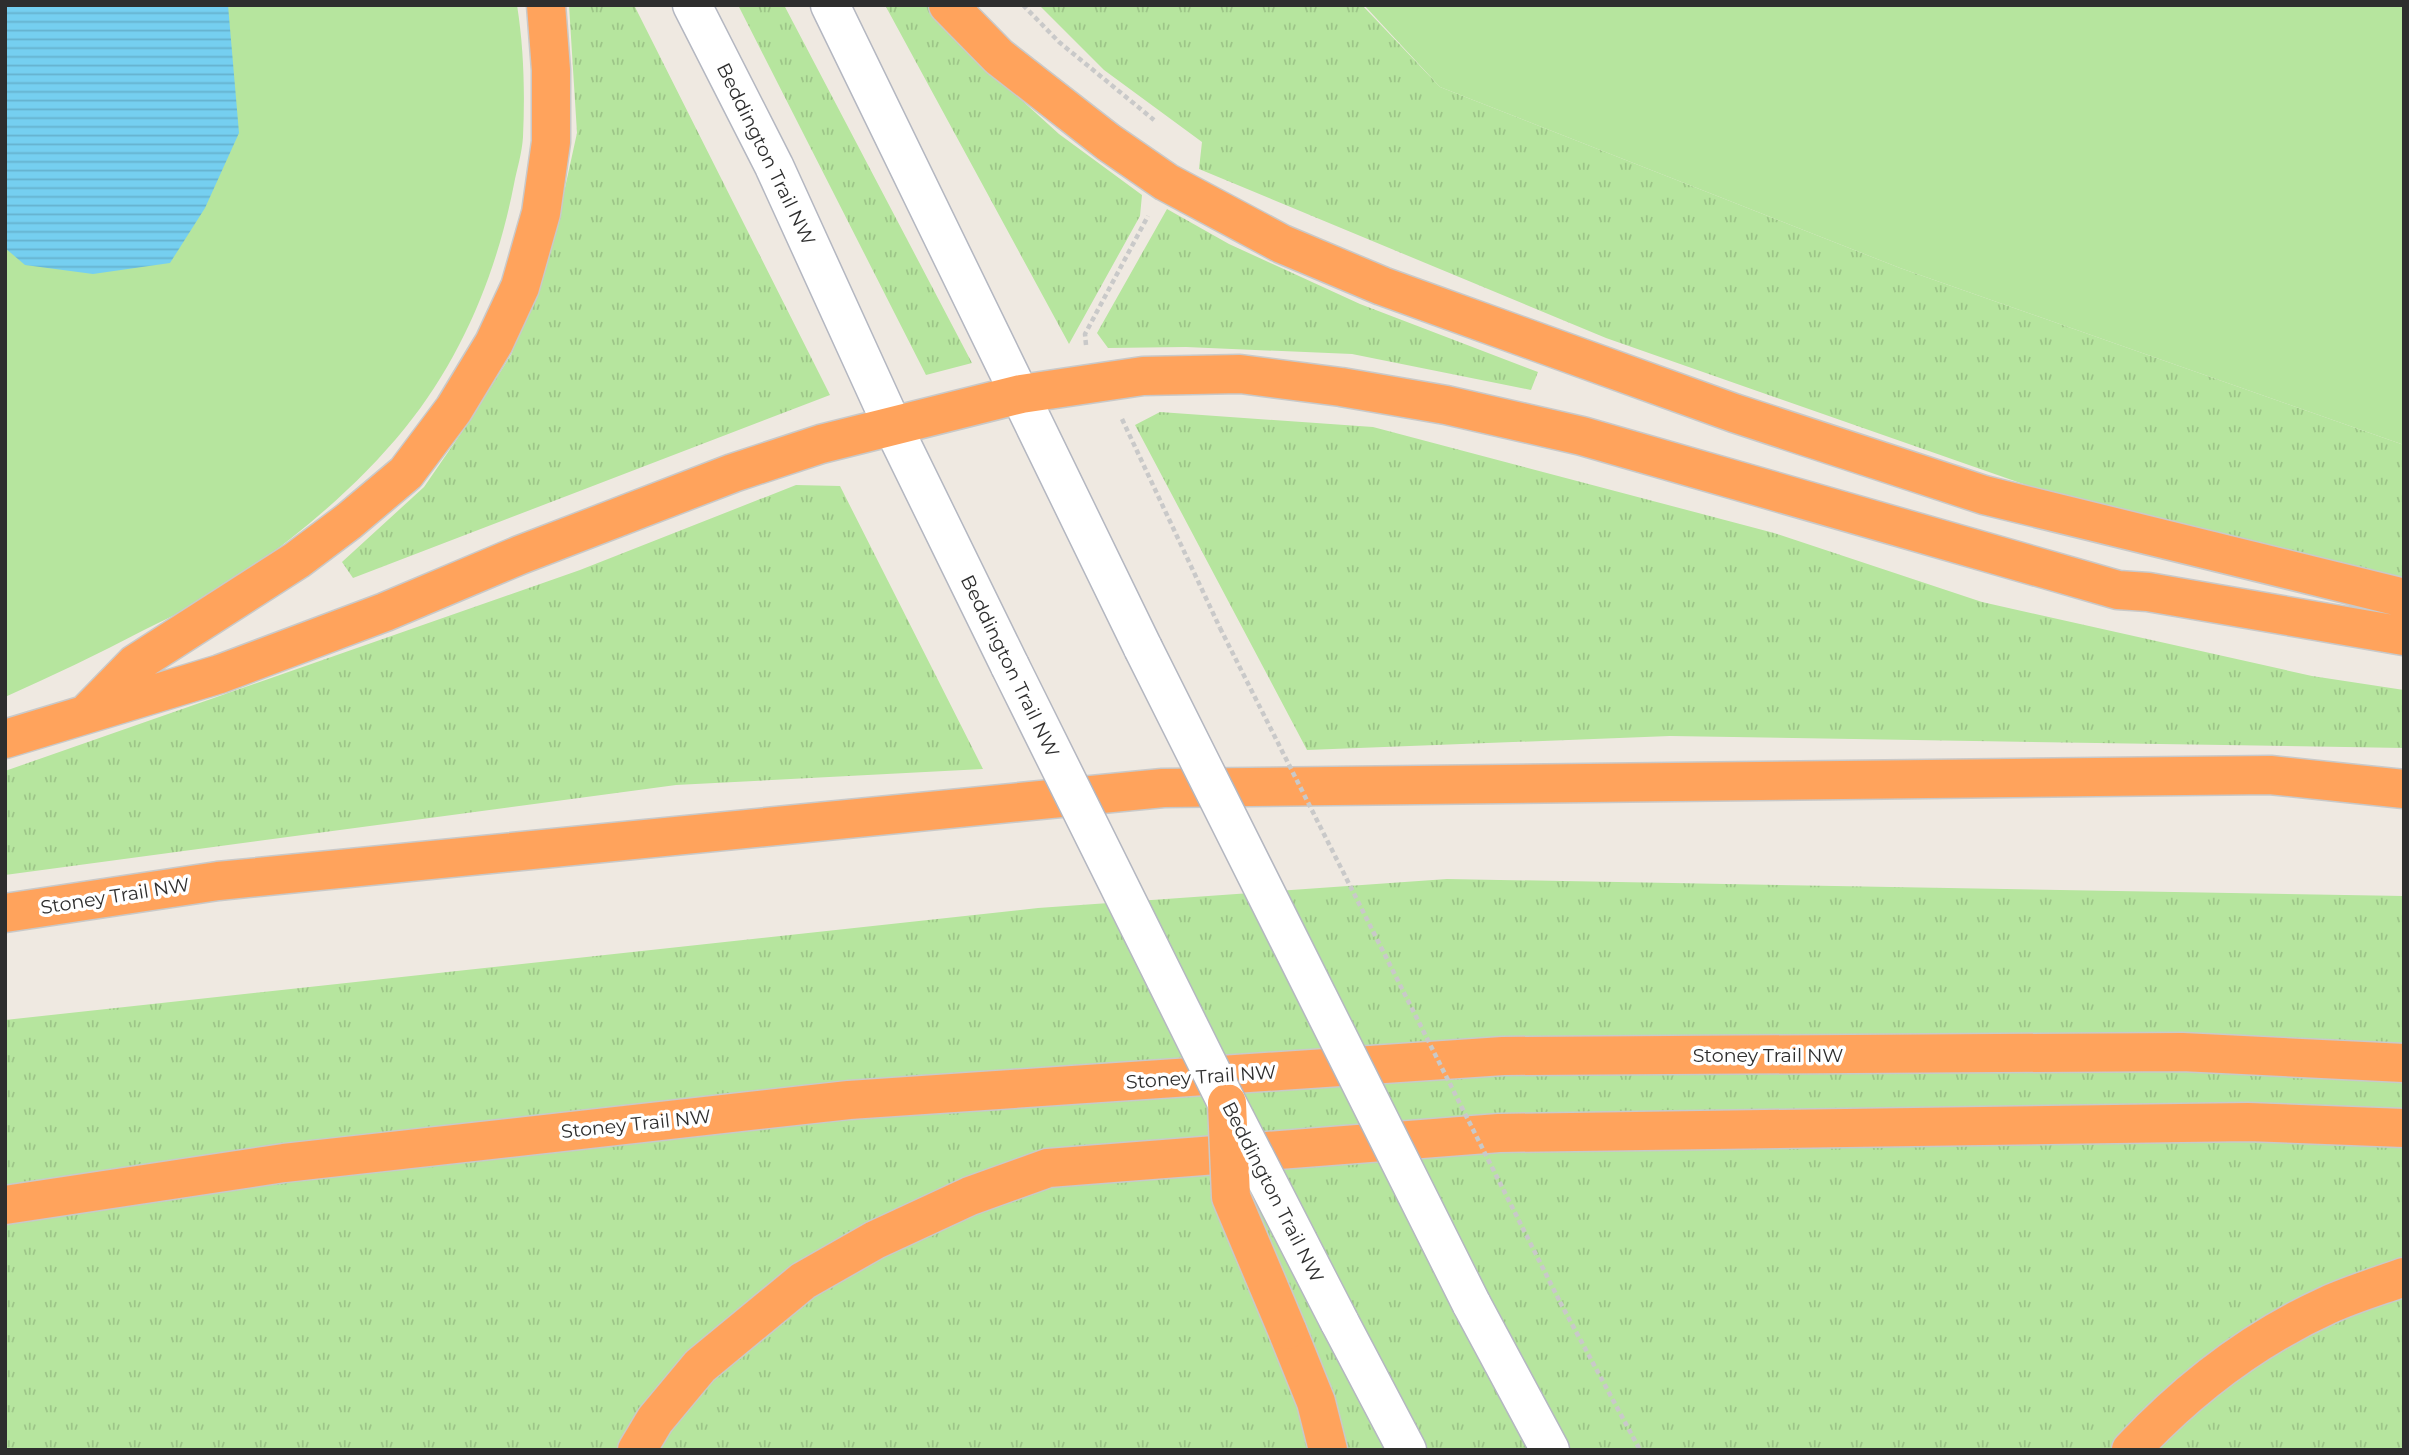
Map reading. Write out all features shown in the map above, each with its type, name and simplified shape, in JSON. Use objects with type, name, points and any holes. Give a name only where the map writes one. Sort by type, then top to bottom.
[{"type":"highway","points":[[87,713],[135,664],[297,560],[349,521],[406,473],[454,409],[494,343],[520,287],[541,213],[551,142],[551,69],[546,5]]},
{"type":"highway","points":[[948,5],[999,57],[1108,142],[1166,182],[1283,244],[1382,286],[1734,413],[1984,495],[2404,598]]},
{"type":"highway","points":[[5,739],[233,669],[385,612],[520,555],[733,473],[821,444],[1021,394],[1143,376],[1240,374],[1341,387],[1446,405],[1582,436],[2118,590],[2148,592],[2404,635]]},
{"type":"highway","name":"Stoney Trail NW","points":[[5,913],[218,881],[1163,788],[2270,775],[2404,789]]},
{"type":"highway","name":"Stoney Trail NW","points":[[5,1205],[284,1163],[849,1100],[1503,1056],[2182,1052],[2404,1063]]},
{"type":"highway","points":[[1227,1103],[1231,1197],[1316,1402],[1328,1450]]},
{"type":"highway","points":[[637,1450],[655,1420],[700,1366],[803,1282],[875,1240],[958,1202],[1048,1168],[1499,1133],[2248,1122],[2404,1128]]},
{"type":"highway","points":[[2131,1450],[2194,1389],[2247,1348],[2329,1305],[2404,1277]]},
{"type":"main road","name":"Beddington Trail NW","points":[[692,5],[774,166],[893,427],[1010,666],[1227,1103],[1407,1450]]},
{"type":"main road","points":[[830,5],[1143,649],[1471,1303],[1550,1450]]},
{"type":"path","points":[[1023,5],[1059,42],[1159,125]]},
{"type":"path","points":[[1166,182],[1086,334],[1087,351],[1105,381],[1220,628],[1560,1302],[1640,1450]]},
{"type":"green space","points":[[5,5],[517,5],[523,55],[524,104],[521,155],[507,217],[475,313],[444,373],[387,449],[347,490],[304,528],[225,586],[168,619],[5,697]]},
{"type":"green space","points":[[569,5],[634,5],[830,395],[353,578],[342,562],[424,487],[511,355],[554,238],[577,133]]},
{"type":"green space","points":[[738,5],[784,5],[972,363],[926,375]]},
{"type":"green space","points":[[885,5],[930,5],[983,65],[1059,134],[1142,195],[1140,216],[1069,344]]},
{"type":"green space","points":[[1039,5],[1362,5],[1440,87],[1900,268],[2404,445],[2404,583],[2043,491],[1606,338],[1199,169],[1202,142],[1104,70]]},
{"type":"green space","points":[[1364,5],[2404,5],[2404,445],[1900,268],[1440,87]]},
{"type":"green space","points":[[1167,209],[1229,244],[1360,304],[1538,372],[1531,390],[1352,354],[1186,347],[1108,348],[1097,333]]},
{"type":"green space","points":[[1160,412],[1373,427],[1774,533],[1982,602],[2312,676],[2404,690],[2404,748],[1670,736],[1307,750],[1135,425]]},
{"type":"green space","points":[[796,485],[840,486],[983,769],[676,785],[5,875],[5,771],[580,570]]},
{"type":"green space","points":[[1447,879],[2404,896],[2404,1450],[5,1450],[5,1020],[1038,908]]},
{"type":"water","points":[[5,5],[228,5],[239,133],[205,208],[170,263],[93,274],[25,265],[5,248]]}]
